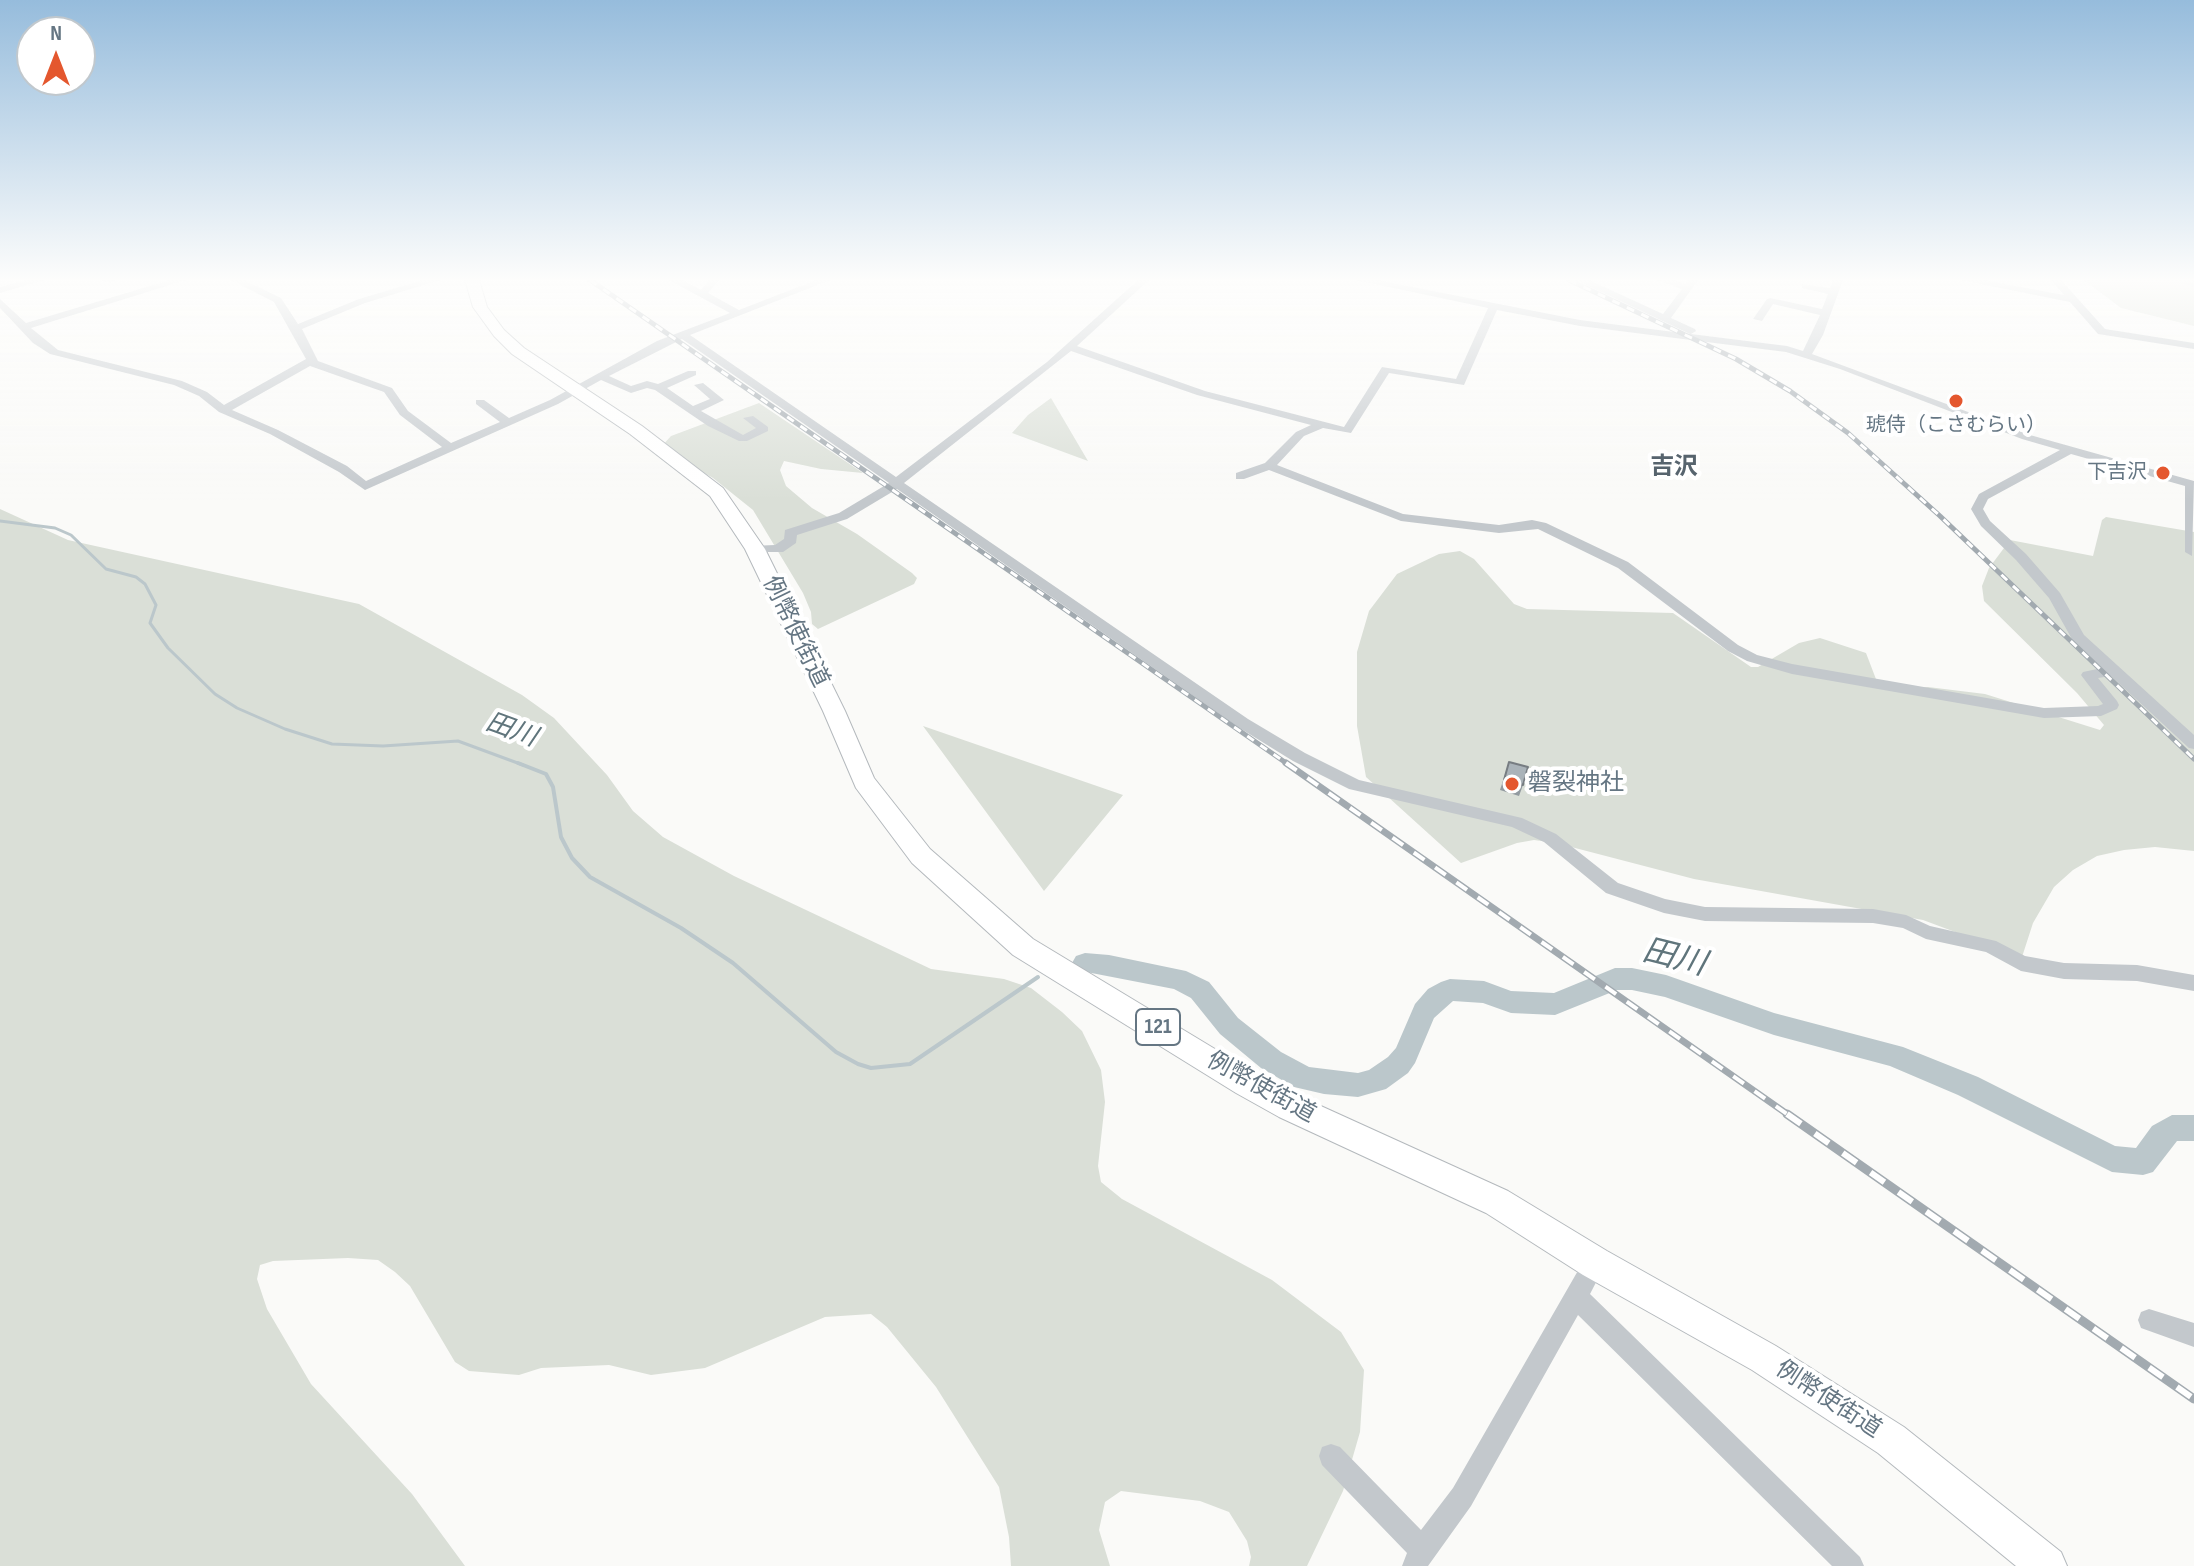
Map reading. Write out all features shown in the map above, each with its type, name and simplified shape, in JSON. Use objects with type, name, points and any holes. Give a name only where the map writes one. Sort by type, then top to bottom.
[{"type":"highway","name":"例幣使街道","points":[[523,353],[587,382],[717,492],[755,549],[834,711],[864,782],[921,856],[1023,947],[1247,1084],[1497,1202],[1595,1263],[1764,1358],[1891,1440],[2047,1566]]},
{"type":"street","points":[[58,353],[178,383],[203,394],[223,410],[302,446],[343,469],[365,486],[554,402],[646,353]]},
{"type":"street","points":[[309,353],[313,363],[388,390],[404,413],[449,447]]},
{"type":"street","points":[[709,353],[1133,649],[1299,757],[1355,785],[1516,822],[1550,838],[1612,888],[1664,906],[1705,914],[1873,916],[1990,946],[2021,963],[2064,971],[2137,973],[2194,983]]},
{"type":"street","points":[[755,549],[778,549],[791,540],[790,533],[843,516],[898,482],[1062,353]]},
{"type":"street","points":[[1087,353],[1201,393],[1347,431],[1386,369],[1460,383],[1473,353]]},
{"type":"street","points":[[1798,353],[2069,450],[2193,485],[2192,552]]},
{"type":"street","points":[[223,410],[312,360]]},
{"type":"street","points":[[659,388],[692,373]]},
{"type":"street","points":[[587,382],[631,390],[647,384],[659,388],[691,411],[743,439],[764,429],[749,418]]},
{"type":"street","points":[[691,411],[718,400],[699,385]]},
{"type":"street","points":[[480,402],[508,422]]},
{"type":"street","points":[[1240,476],[1269,466],[1300,434],[1321,425]]},
{"type":"street","points":[[2069,450],[1983,497],[1977,509],[1985,523],[2055,596],[2078,638],[2194,744]]},
{"type":"street","points":[[1269,466],[1401,517],[1499,529],[1532,524],[1542,526],[1623,565],[1733,648],[1752,658],[1792,669],[2044,713],[2101,711],[2112,705],[2088,675],[2114,671]]},
{"type":"street","points":[[1331,1456],[1418,1558],[1462,1497],[1595,1263]]},
{"type":"street","points":[[1575,1296],[1851,1566]]},
{"type":"street","points":[[2149,1320],[2194,1335]]},
{"type":"shaded area","points":[[1051,398],[1088,461],[1012,433],[1028,415]]},
{"type":"shaded area","points":[[759,403],[863,473],[784,461],[780,470],[786,486],[812,508],[857,534],[912,573],[917,578],[914,584],[818,629],[812,624],[803,593],[753,510],[713,478],[660,448],[671,436]]},
{"type":"shaded area","points":[[0,509],[68,540],[359,604],[522,695],[554,718],[607,775],[633,811],[663,837],[734,876],[931,969],[1004,979],[1031,988],[1062,1012],[1082,1031],[1101,1070],[1105,1102],[1098,1166],[1101,1182],[1122,1199],[1272,1280],[1341,1332],[1364,1370],[1360,1432],[1343,1491],[1307,1566],[1249,1566],[1251,1557],[1247,1541],[1229,1512],[1200,1501],[1121,1491],[1105,1502],[1099,1530],[1110,1566],[1011,1566],[999,1487],[936,1387],[887,1327],[871,1314],[825,1317],[705,1368],[651,1375],[609,1365],[541,1368],[519,1375],[469,1371],[455,1362],[410,1286],[378,1260],[348,1258],[273,1261],[260,1265],[257,1279],[267,1309],[311,1384],[412,1494],[465,1566],[0,1566]]},
{"type":"shaded area","points":[[2106,517],[2194,532],[2194,851],[2155,847],[2124,850],[2097,856],[2073,870],[2054,887],[2033,923],[2022,957],[1923,920],[1694,879],[1556,843],[1534,840],[1517,843],[1461,863],[1366,777],[1357,726],[1357,652],[1369,611],[1397,574],[1439,554],[1460,551],[1474,559],[1514,604],[1527,609],[1673,613],[1751,667],[1758,667],[1799,643],[1820,638],[1866,653],[1879,687],[1884,690],[1928,687],[1985,694],[2100,730],[2104,725],[2077,693],[1984,601],[1982,586],[1989,568],[2010,540],[2093,556],[2102,520]]},
{"type":"shaded area","points":[[923,726],[1123,795],[1044,891]]},
{"type":"building","points":[[1509,762],[1528,767],[1523,785],[1504,780]]},
{"type":"waterway","name":"田川","points":[[0,521],[55,528],[71,535],[106,569],[136,577],[145,584],[156,605],[150,623],[168,648],[215,694],[237,708],[285,729],[332,744],[383,746],[458,741],[523,765]]},
{"type":"waterway","name":"田川","points":[[518,763],[546,774],[553,787],[561,837],[572,858],[590,877],[681,928],[733,963],[836,1052],[858,1064],[871,1068],[910,1064],[1038,977]]},
{"type":"waterway","name":"田川","points":[[1085,963],[1177,979],[1200,990],[1229,1026],[1271,1060],[1304,1078],[1324,1082],[1358,1085],[1376,1080],[1398,1065],[1406,1055],[1424,1012],[1437,997],[1450,990],[1484,992],[1511,1002],[1555,1004],[1615,979],[1632,979],[1666,986],[1774,1024],[1894,1055],[1968,1086],[2112,1159],[2143,1162],[2162,1135],[2172,1128],[2194,1128]]},
{"type":"railway","points":[[695,353],[1289,765]]},
{"type":"railway","points":[[1723,353],[1790,391],[1848,433],[1940,516],[2194,759]]},
{"type":"railway","points":[[1286,763],[1790,1116]]},
{"type":"railway","points":[[1787,1114],[2194,1399]]},
{"type":"place","name":"琥侍（こさむらい）","points":[[1956,401]]},
{"type":"place","name":"下吉沢","points":[[2163,473]]},
{"type":"place","name":"磐裂神社","points":[[1512,784]]},
{"type":"district","name":"吉沢","points":[[1674,468]]}]
